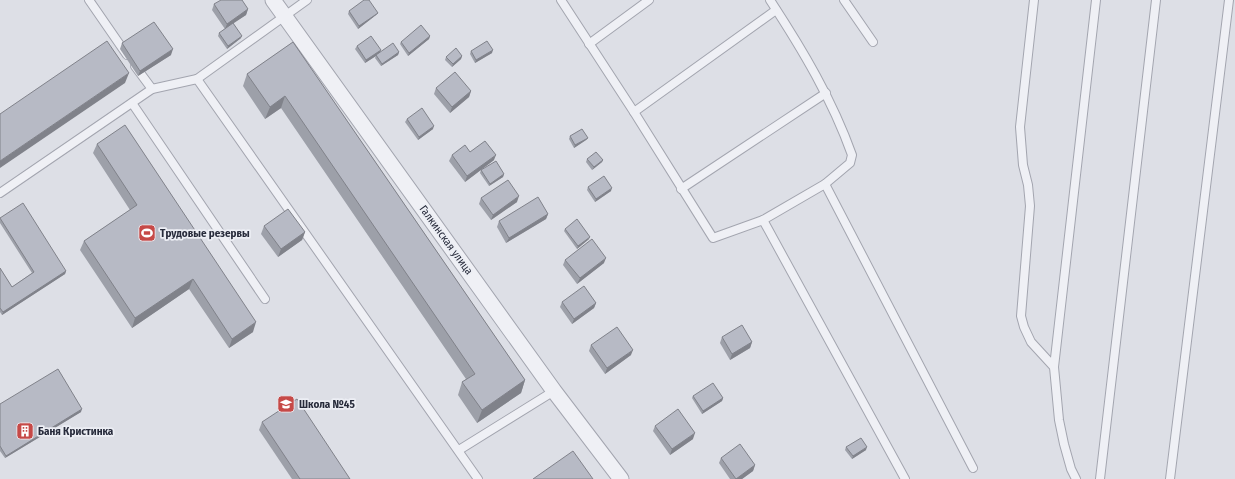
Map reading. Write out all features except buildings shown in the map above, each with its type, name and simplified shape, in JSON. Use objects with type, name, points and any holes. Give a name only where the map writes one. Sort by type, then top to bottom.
[{"type":"street","name":"Галкинская улица","points":[[273,0],[554,391],[621,479]]},
{"type":"lane","points":[[89,0],[152,89]]},
{"type":"lane","points":[[0,193],[152,89],[197,79],[307,0]]},
{"type":"lane","points":[[561,0],[634,112],[713,238],[763,220],[825,184],[850,163],[852,155],[826,93],[802,50],[770,0]]},
{"type":"lane","points":[[589,44],[649,0]]},
{"type":"lane","points":[[844,0],[873,42]]},
{"type":"lane","points":[[1034,0],[1020,127],[1023,165],[1028,185],[1030,206],[1021,316],[1031,342],[1054,367]]},
{"type":"lane","points":[[1076,479],[1071,469],[1059,420],[1054,367],[1096,0]]},
{"type":"lane","points":[[1100,479],[1156,0]]},
{"type":"lane","points":[[1170,479],[1229,0]]},
{"type":"lane","points":[[634,112],[776,10]]},
{"type":"lane","points":[[197,79],[478,479]]},
{"type":"lane","points":[[681,188],[826,93]]},
{"type":"lane","points":[[132,103],[265,299]]},
{"type":"lane","points":[[825,184],[973,468]]},
{"type":"lane","points":[[763,220],[905,479]]},
{"type":"lane","points":[[459,450],[554,391]]},
{"type":"place","name":"Трудовые резервы","points":[[147,233]]},
{"type":"place","name":"Школа №45","points":[[286,404]]},
{"type":"place","name":"Баня Кристинка","points":[[25,431]]}]
